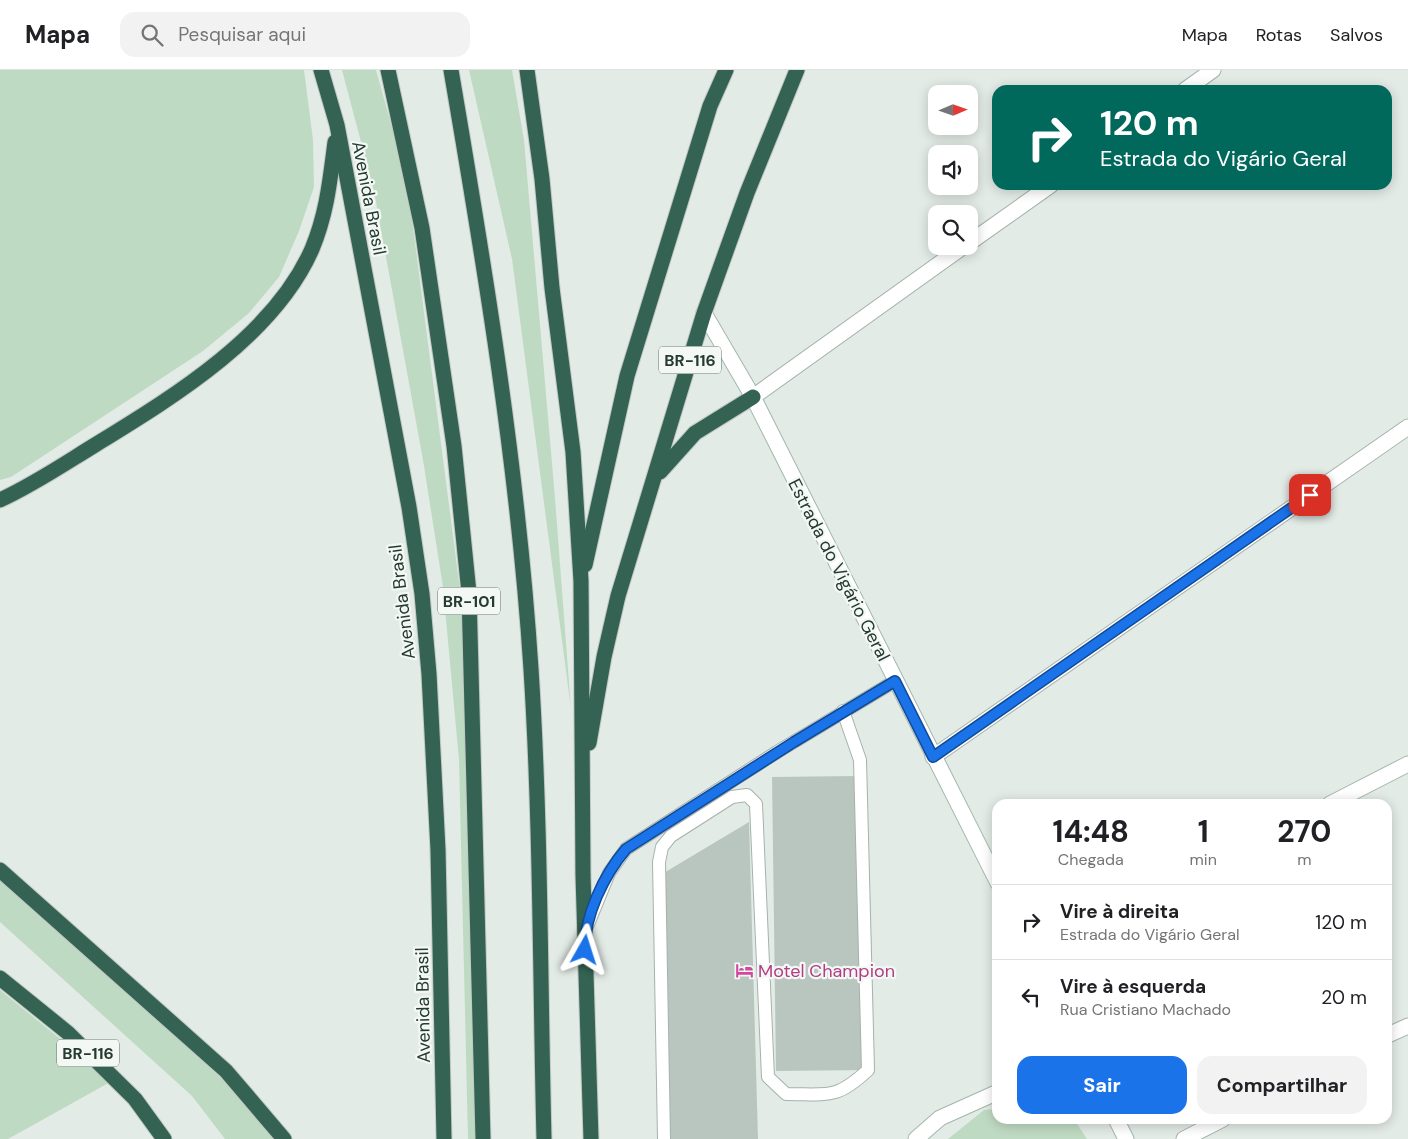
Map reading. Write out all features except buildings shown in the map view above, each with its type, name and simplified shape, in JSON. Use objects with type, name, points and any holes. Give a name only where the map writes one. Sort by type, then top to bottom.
[{"type":"highway","name":"Avenida Brasil","points":[[321,70],[336,125],[409,507],[422,594],[429,674],[438,850],[444,1139]]},
{"type":"highway","name":"BR-101","points":[[388,70],[422,228],[454,446],[468,584],[483,1139]]},
{"type":"highway","name":"BR-101","points":[[451,70],[485,270],[513,466],[521,550],[531,667],[538,800],[539,947],[544,1139]]},
{"type":"highway","points":[[527,70],[542,179],[552,288],[573,452],[582,581],[584,934],[591,1139]]},
{"type":"highway","name":"BR-116","points":[[582,581],[627,376],[710,106],[726,70]]},
{"type":"highway","name":"BR-116","points":[[582,785],[604,657],[618,596],[704,313],[748,193],[797,70]]},
{"type":"highway","points":[[0,500],[22,490],[146,414],[220,359],[264,321],[281,302],[311,250],[328,205],[336,125]]},
{"type":"highway","points":[[654,478],[675,452],[695,433],[752,396]]},
{"type":"highway","points":[[0,870],[226,1071],[284,1139]]},
{"type":"highway","name":"BR-116","points":[[0,978],[68,1033],[136,1099],[164,1139]]},
{"type":"street","points":[[1192,85],[1213,70]]},
{"type":"street","points":[[978,237],[1044,190]]},
{"type":"street","points":[[752,396],[951,255]]},
{"type":"street","name":"Estrada do Vigário Geral","points":[[704,313],[752,396],[992,871]]},
{"type":"street","points":[[933,757],[1408,427]]},
{"type":"street","points":[[1340,799],[1408,764]]},
{"type":"street","points":[[1392,1033],[1408,1026]]},
{"type":"street","points":[[916,1139],[940,1118],[992,1095]]},
{"type":"street","points":[[1118,1124],[1126,1139]]},
{"type":"street","points":[[1184,1139],[1213,1124]]},
{"type":"lane","points":[[584,934],[609,873],[626,849],[843,711],[895,681]]},
{"type":"lane","points":[[664,1139],[659,862],[662,847],[671,836],[732,797],[747,795],[756,804],[768,1077],[786,1094],[836,1094],[851,1086],[868,1070],[860,760],[843,711]]},
{"type":"green space","points":[[0,70],[304,70],[313,140],[314,187],[299,231],[279,277],[249,313],[203,351],[11,477],[0,480]]},
{"type":"green space","points":[[342,70],[376,70],[407,181],[463,613],[476,1139],[468,1139],[459,760],[443,587],[423,460],[374,191]]},
{"type":"green space","points":[[469,70],[512,70],[524,140],[571,709],[512,259]]},
{"type":"green space","points":[[0,879],[175,1035],[252,1107],[276,1139],[225,1139],[192,1096],[0,922]]},
{"type":"green space","points":[[0,990],[112,1081],[8,1139],[0,1139]]},
{"type":"green space","points":[[992,1109],[992,1124],[1077,1124],[1087,1139],[948,1139],[984,1110]]},
{"type":"place","name":"Motel Champion","points":[[744,971]]},
{"type":"route","points":[[585,950],[584,934],[603,885],[616,861],[626,849],[634,842],[728,783],[843,711],[895,681],[933,757],[1310,495]]}]
